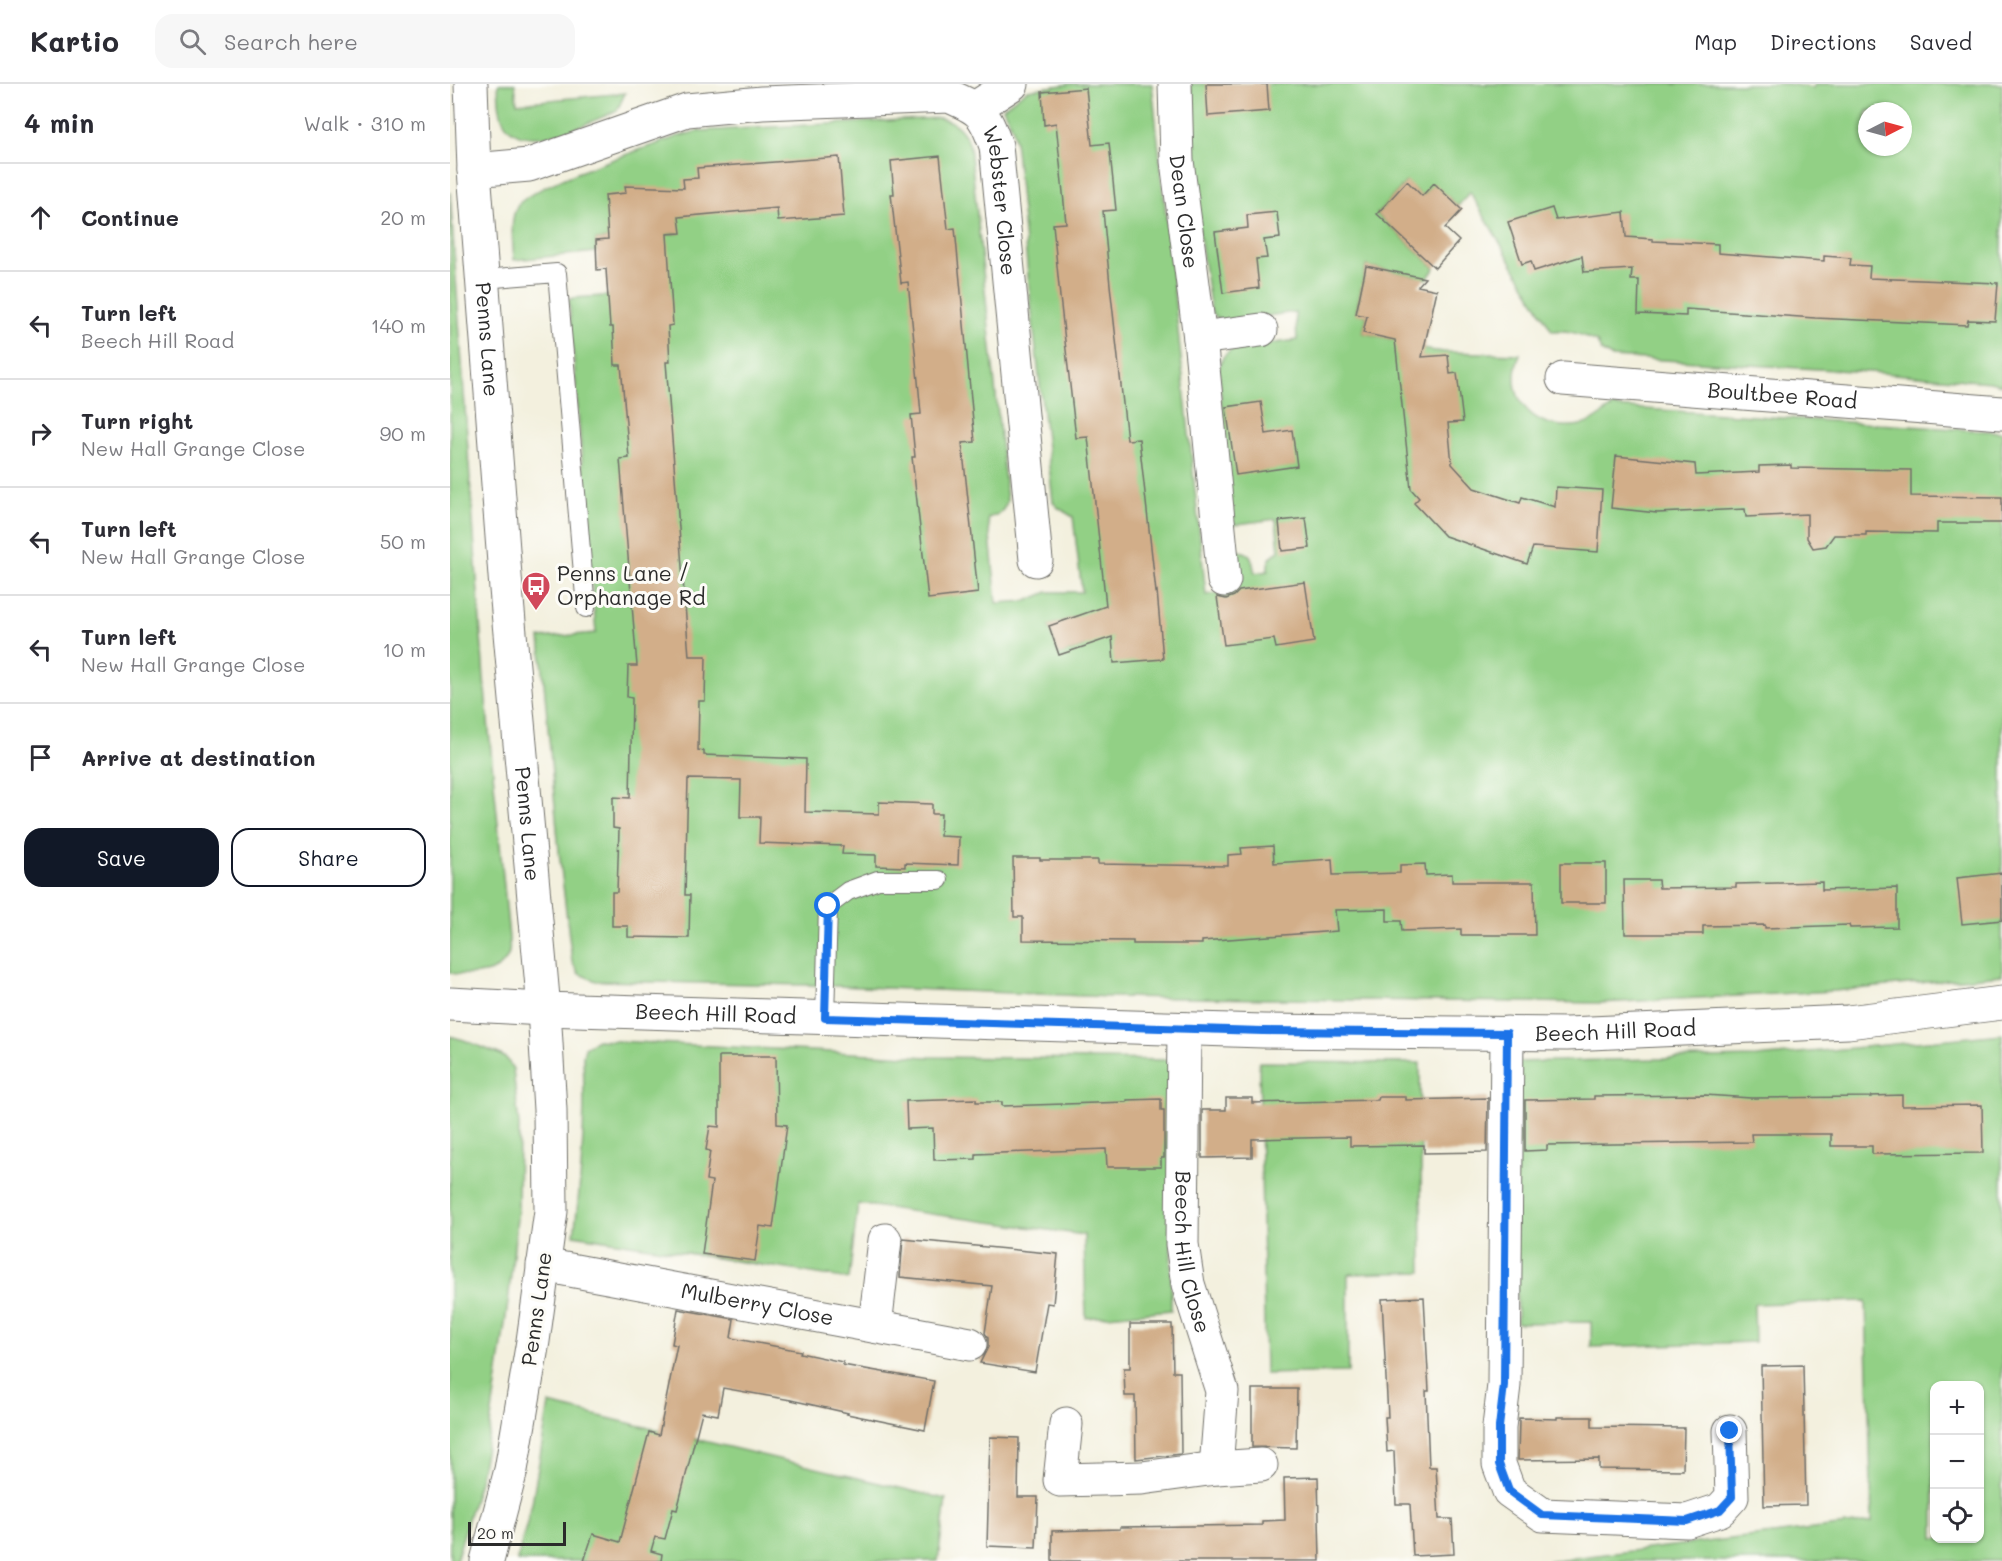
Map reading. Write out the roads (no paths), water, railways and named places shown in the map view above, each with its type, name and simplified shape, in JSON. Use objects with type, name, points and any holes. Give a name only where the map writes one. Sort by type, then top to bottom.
[{"type":"street","name":"Penns Lane","points":[[471,84],[474,170],[506,589],[544,1009],[550,1110],[551,1211],[533,1341],[511,1470],[487,1561]]},
{"type":"street","points":[[975,108],[1012,84]]},
{"type":"street","name":"Dean Close","points":[[1175,84],[1176,161],[1200,338],[1224,580]]},
{"type":"street","name":"Webster Close","points":[[474,170],[529,165],[687,110],[762,103],[949,96],[975,108],[987,120],[996,146],[1036,560]]},
{"type":"street","points":[[1200,338],[1261,330]]},
{"type":"street","name":"Boultbee Road","points":[[1563,379],[2002,413]]},
{"type":"street","name":"Beech Hill Road","points":[[450,1004],[1184,1029],[1567,1034],[1848,1022],[2002,1004]]},
{"type":"street","name":"Beech Hill Close","points":[[1184,1029],[1182,1244],[1188,1284],[1222,1391],[1216,1468]]},
{"type":"street","points":[[1507,1033],[1504,1385],[1499,1427],[1499,1464],[1509,1491],[1542,1515],[1687,1521],[1720,1510],[1732,1497],[1730,1431]]},
{"type":"street","points":[[874,1326],[885,1240]]},
{"type":"street","name":"Mulberry Close","points":[[543,1265],[970,1344]]},
{"type":"street","points":[[1066,1424],[1060,1480],[1143,1478],[1216,1468],[1261,1465]]},
{"type":"lane","points":[[483,279],[557,273],[586,608]]},
{"type":"lane","points":[[825,1018],[828,906],[848,891],[878,880],[939,880]]},
{"type":"place","name":"Penns Lane / Orphanage Rd","points":[[536,612]]}]
